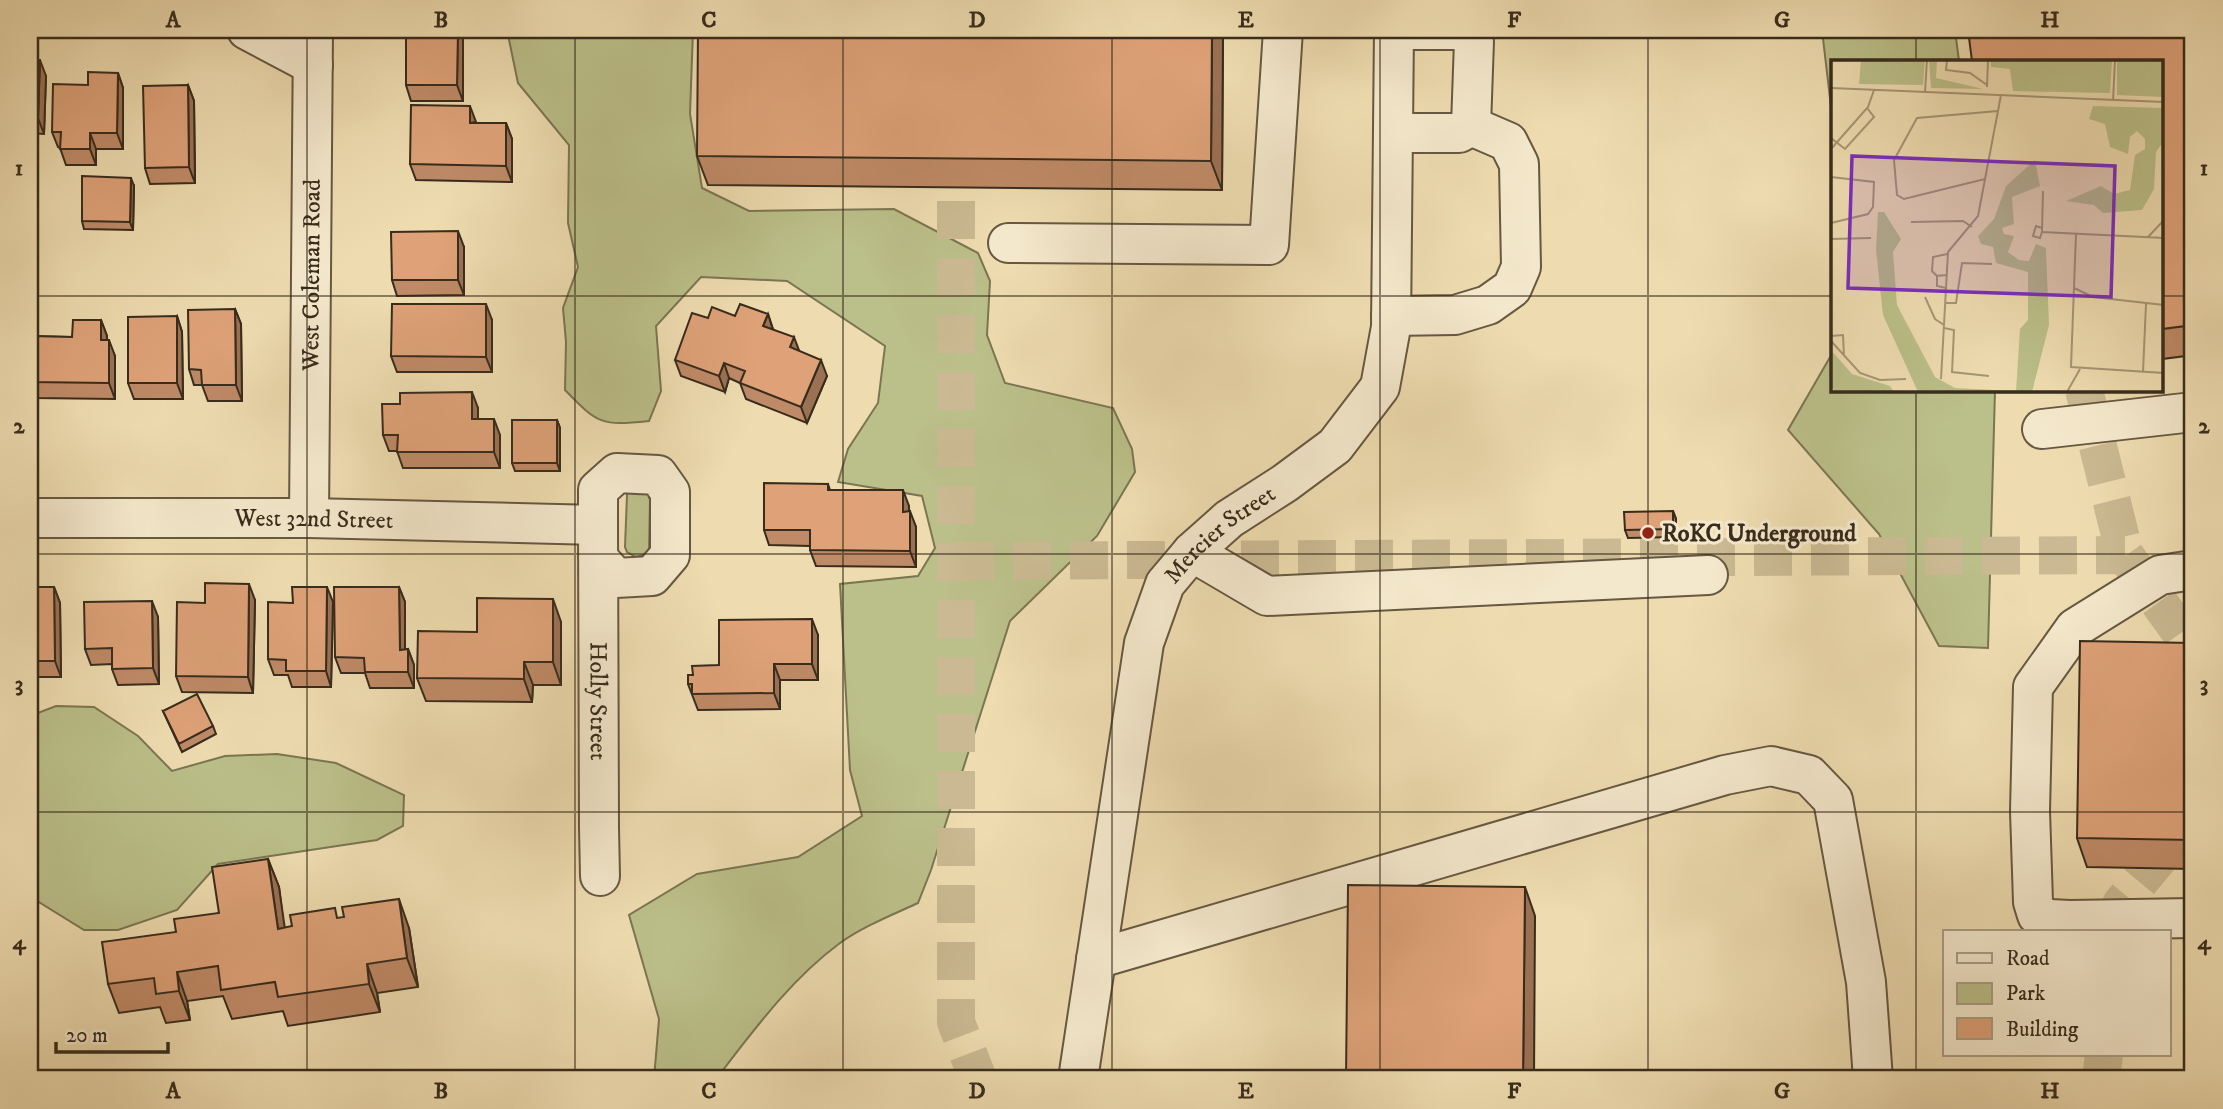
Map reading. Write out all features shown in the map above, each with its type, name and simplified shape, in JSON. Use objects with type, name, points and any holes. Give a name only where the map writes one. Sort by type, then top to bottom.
[{"type":"street","points":[[247,30],[313,47]]},
{"type":"street","points":[[1008,243],[1269,246],[1283,30]]},
{"type":"street","name":"Mercier Street","points":[[1077,1079],[1144,643],[1165,584],[1192,552],[1229,519],[1285,483],[1335,446],[1380,387],[1391,316],[1394,30]]},
{"type":"street","points":[[1400,30],[1464,30],[1474,41],[1471,125]]},
{"type":"street","name":"West Coleman Road","points":[[309,519],[313,47]]},
{"type":"street","points":[[1393,133],[1459,134],[1471,125]]},
{"type":"street","points":[[1391,316],[1455,315],[1488,304],[1512,288],[1521,267],[1519,164],[1508,142],[1471,125]]},
{"type":"street","points":[[2042,429],[2193,412]]},
{"type":"street","name":"West 32nd Street","points":[[30,518],[309,519],[598,541]]},
{"type":"street","name":"Holly Street","points":[[598,541],[600,876]]},
{"type":"street","points":[[1192,552],[1267,596],[1708,575]]},
{"type":"street","points":[[2193,570],[2160,575],[2075,628],[2033,687],[2030,811],[2033,902],[2037,915],[2070,920],[2193,918]]},
{"type":"street","points":[[1096,959],[1712,779],[1771,766],[1809,775],[1833,800],[1866,982],[1873,1079]]},
{"type":"green space","points":[[507,30],[693,30],[690,114],[702,188],[749,211],[894,209],[978,253],[990,281],[987,335],[1005,383],[1113,408],[1132,449],[1135,472],[1097,536],[1010,621],[931,870],[918,903],[859,931],[822,957],[774,1007],[716,1079],[654,1079],[659,1019],[629,915],[697,874],[798,857],[862,816],[850,770],[840,584],[918,576],[935,548],[922,496],[838,482],[848,449],[878,403],[885,346],[787,281],[701,277],[656,326],[661,391],[649,421],[620,423],[601,420],[585,410],[565,390],[566,342],[563,308],[578,267],[568,223],[569,145],[518,83]]},
{"type":"green space","points":[[1822,30],[1955,30],[1959,60],[1831,60],[1831,107]]},
{"type":"green space","points":[[1831,355],[1831,392],[1995,392],[1988,648],[1939,646],[1879,534],[1788,430]]},
{"type":"green space","points":[[642,490],[648,494],[650,500],[649,550],[636,557],[627,552],[625,547],[627,495],[629,491]]},
{"type":"green space","points":[[56,706],[94,707],[138,736],[172,771],[225,756],[277,754],[336,763],[404,795],[403,826],[377,840],[218,864],[177,910],[118,930],[84,930],[30,894],[30,716]]},
{"type":"building","points":[[406,30],[458,30],[457,85],[406,85]]},
{"type":"building","points":[[698,30],[1212,30],[1211,161],[697,156]]},
{"type":"building","points":[[1968,30],[2193,30],[2193,325],[2164,329],[2164,60],[1972,60]]},
{"type":"building","points":[[30,60],[40,60],[38,118],[30,118]]},
{"type":"building","points":[[88,72],[118,73],[117,133],[90,133],[90,149],[60,149],[61,132],[52,132],[53,84],[88,85]]},
{"type":"building","points":[[188,85],[189,167],[145,168],[143,86]]},
{"type":"building","points":[[411,105],[470,106],[470,123],[506,123],[506,166],[410,164]]},
{"type":"building","points":[[82,176],[131,178],[130,222],[82,221]]},
{"type":"building","points":[[458,231],[458,280],[392,280],[391,232]]},
{"type":"building","points":[[392,304],[486,304],[486,357],[391,356]]},
{"type":"building","points":[[740,304],[768,314],[763,326],[794,337],[790,347],[821,360],[801,407],[740,383],[745,371],[724,363],[719,376],[675,360],[692,313],[708,318],[712,307],[735,316]]},
{"type":"building","points":[[235,309],[236,385],[202,385],[201,370],[189,369],[188,310]]},
{"type":"building","points":[[177,316],[177,383],[128,383],[128,317]]},
{"type":"building","points":[[73,320],[101,320],[101,340],[109,340],[109,383],[30,382],[30,336],[72,337]]},
{"type":"building","points":[[472,392],[472,419],[494,419],[494,452],[397,452],[398,435],[383,435],[382,404],[400,404],[400,393]]},
{"type":"building","points":[[512,420],[557,420],[557,463],[512,463]]},
{"type":"building","points":[[764,483],[828,484],[828,490],[903,490],[903,512],[910,511],[910,551],[810,550],[810,530],[764,530]]},
{"type":"building","points":[[1673,511],[1673,529],[1625,530],[1624,512]]},
{"type":"building","points":[[205,583],[249,584],[248,677],[176,676],[177,602],[205,603]]},
{"type":"building","points":[[30,587],[54,587],[55,661],[30,661]]},
{"type":"building","points":[[292,587],[327,587],[326,671],[286,671],[286,660],[268,659],[268,602],[293,603]]},
{"type":"building","points":[[334,587],[399,587],[400,650],[408,649],[408,672],[365,672],[364,658],[335,657]]},
{"type":"building","points":[[477,598],[553,599],[553,662],[524,662],[524,679],[417,678],[418,631],[477,632]]},
{"type":"building","points":[[152,601],[153,668],[112,669],[112,648],[85,649],[84,602]]},
{"type":"building","points":[[812,619],[812,664],[774,664],[774,693],[692,694],[688,675],[693,675],[692,666],[719,665],[719,620]]},
{"type":"building","points":[[2080,641],[2193,643],[2193,840],[2077,838]]},
{"type":"building","points":[[197,694],[213,726],[179,744],[163,711]]},
{"type":"building","points":[[268,859],[278,929],[292,926],[290,915],[335,908],[337,918],[344,917],[342,907],[399,899],[407,958],[367,964],[369,984],[278,997],[275,982],[221,990],[218,966],[177,972],[179,991],[156,994],[154,978],[108,984],[102,942],[176,932],[174,919],[219,913],[212,867]]},
{"type":"building","points":[[1348,885],[1525,887],[1523,1079],[1346,1079]]},
{"type":"tunnel","points":[[956,30],[956,1022],[978,1079]]},
{"type":"tunnel","points":[[2084,392],[2125,555],[2193,650]]},
{"type":"tunnel","points":[[956,561],[2125,555]]},
{"type":"tunnel","points":[[2117,930],[2121,904],[2193,817]]},
{"type":"tunnel","points":[[2101,1079],[2104,1056]]},
{"type":"place","name":"RoKC Underground","points":[[1648,533]]}]
